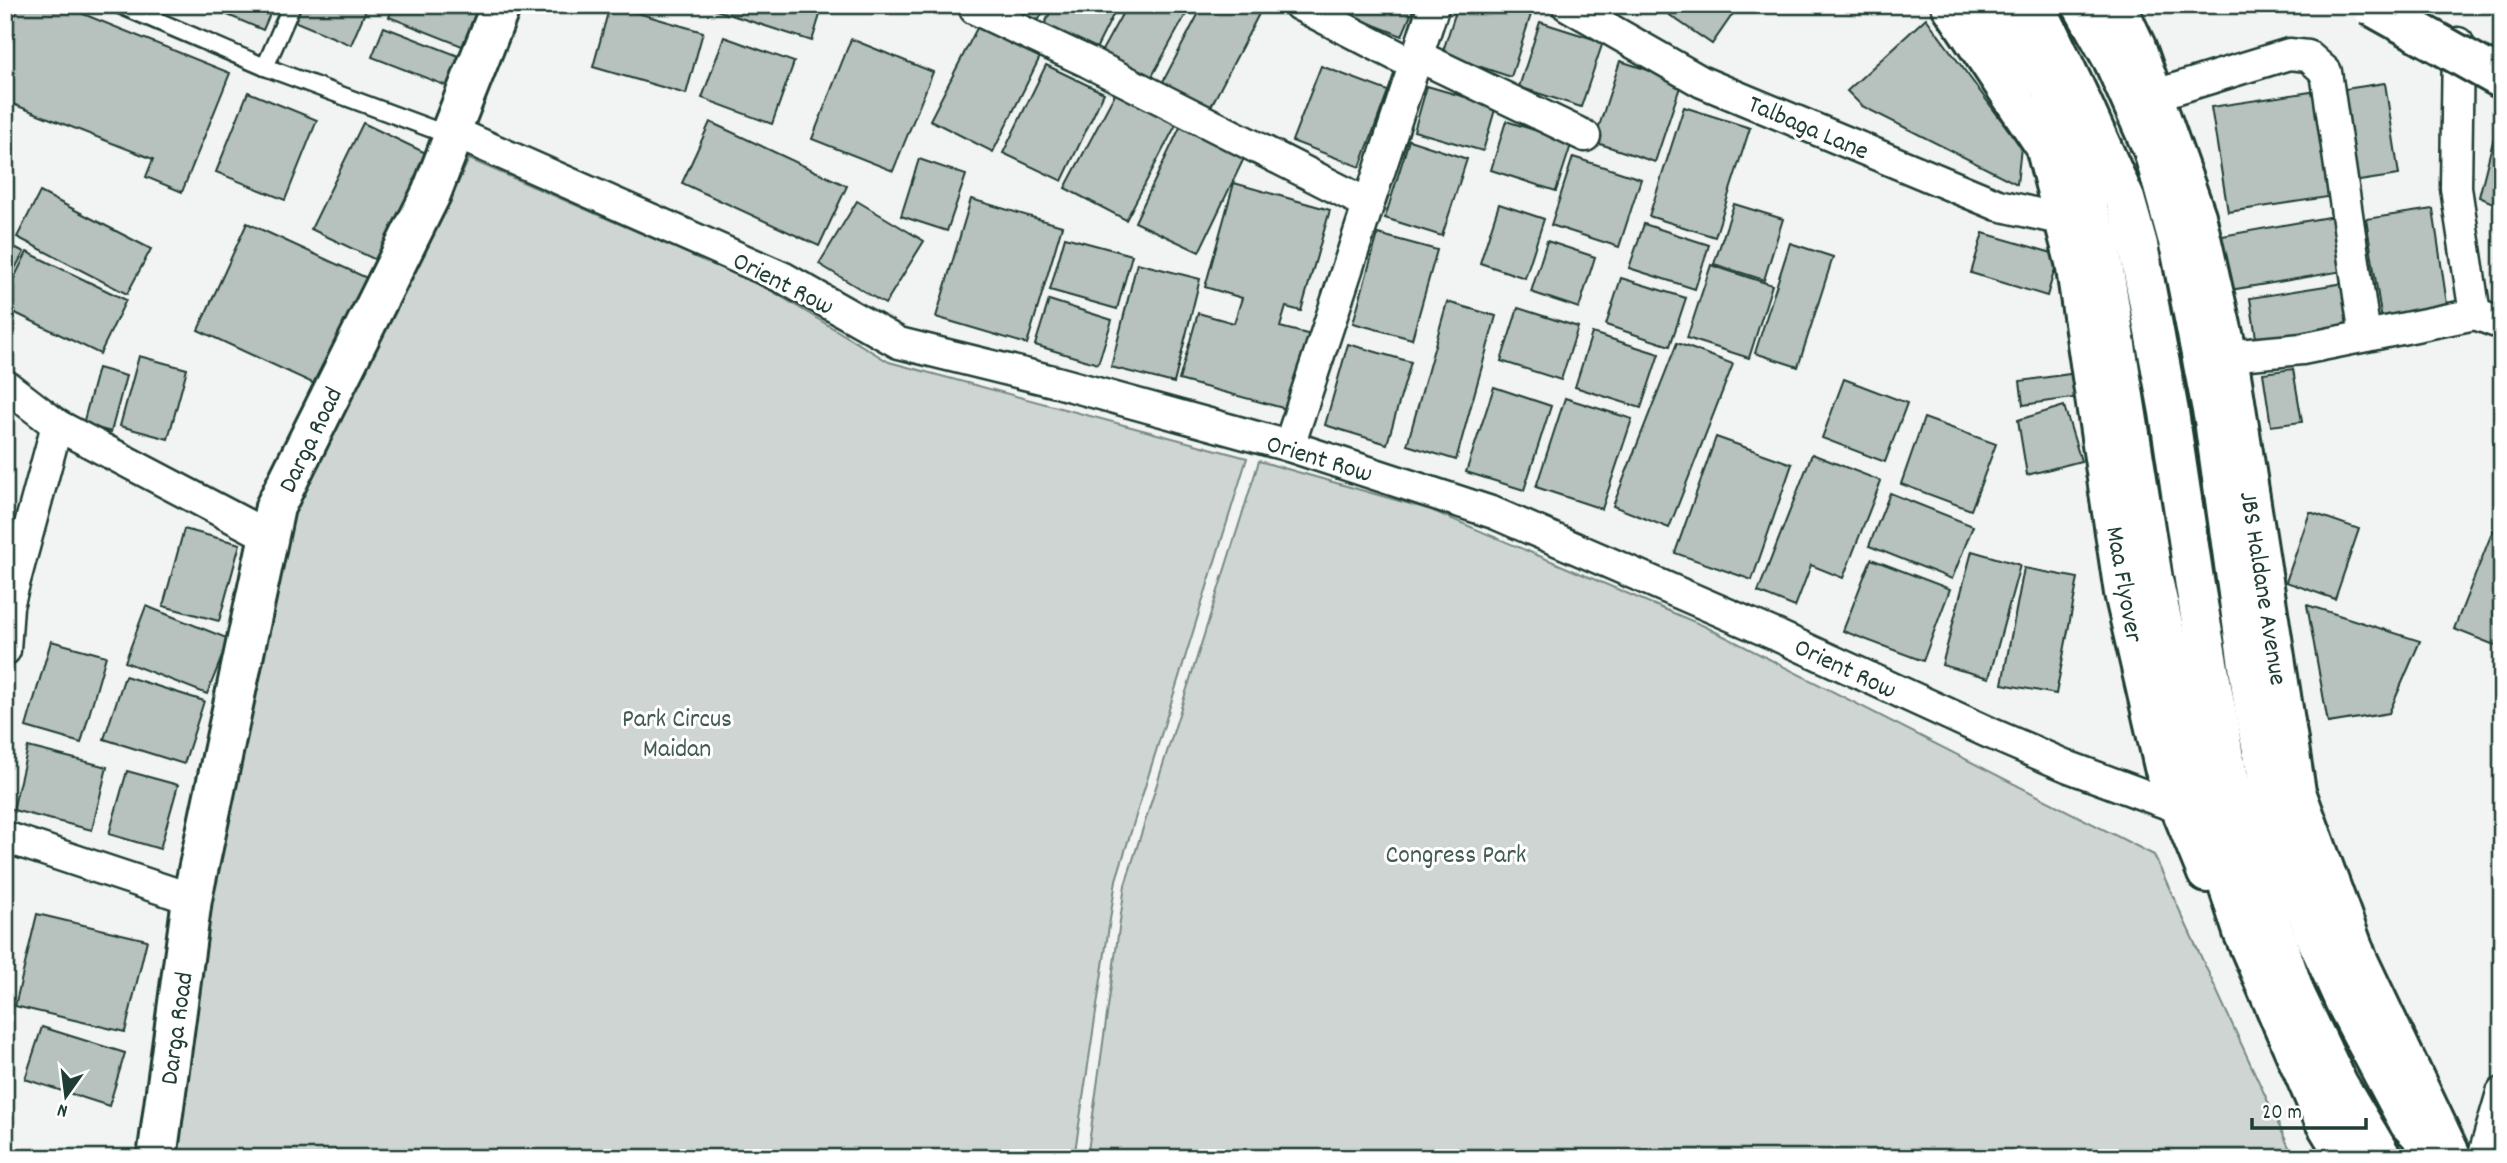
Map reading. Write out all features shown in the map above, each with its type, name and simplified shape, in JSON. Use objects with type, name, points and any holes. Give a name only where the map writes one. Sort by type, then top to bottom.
[{"type":"main road","name":"Darga Road","points":[[157,1158],[192,899],[275,507],[431,194],[501,5]]},
{"type":"main road","name":"Maa Flyover","points":[[1951,5],[2045,146],[2075,262],[2124,593],[2164,767],[2306,1115],[2336,1158]]},
{"type":"main road","points":[[1992,5],[2052,88],[2101,251],[2152,579],[2203,808],[2243,932],[2325,1122],[2347,1158]]},
{"type":"main road","points":[[2031,5],[2043,22],[2125,199],[2138,245],[2169,412],[2225,763],[2274,933],[2296,996],[2338,1084],[2382,1158]]},
{"type":"main road","points":[[2082,5],[2114,62],[2153,150],[2181,252],[2214,421],[2255,716],[2270,787],[2295,875],[2313,931],[2344,1000],[2409,1123],[2444,1158]]},
{"type":"main road","name":"JBS Haldane Avenue","points":[[2116,5],[2136,47],[2196,216],[2228,356],[2295,792],[2357,958],[2452,1158]]},
{"type":"main road","points":[[2370,5],[2502,79]]},
{"type":"main road","points":[[2404,10],[2458,43],[2502,64]]},
{"type":"street","points":[[1299,5],[1585,136]]},
{"type":"street","points":[[1289,446],[1434,5]]},
{"type":"street","name":"Talbaga Lane","points":[[1567,5],[1702,82],[1998,205],[2064,220]]},
{"type":"street","points":[[975,9],[1088,62],[1368,204]]},
{"type":"street","points":[[2228,356],[2302,349],[2365,336],[2488,319],[2456,188],[2458,43]]},
{"type":"street","points":[[2152,96],[2289,54],[2308,56],[2326,72],[2365,336]]},
{"type":"street","name":"Orient Row","points":[[452,134],[783,278],[900,343],[1057,382],[1289,446],[1494,513],[1776,635],[2012,743],[2182,809]]},
{"type":"street","points":[[5,385],[57,425],[268,536]]},
{"type":"street","points":[[5,650],[8,606],[57,425]]},
{"type":"street","points":[[5,837],[192,899]]},
{"type":"street","points":[[2483,1158],[2502,1093]]},
{"type":"lane","points":[[120,5],[265,67],[452,134]]},
{"type":"lane","points":[[265,67],[292,5]]},
{"type":"green space","name":"Park Circus Maidan","points":[[469,159],[765,287],[889,362],[1247,458],[1116,880],[1074,1158],[169,1158],[197,878],[293,514]]},
{"type":"green space","name":"Congress Park","points":[[1259,461],[1431,510],[1704,626],[2154,855],[2294,1158],[1087,1158],[1125,885]]},
{"type":"building","points":[[19,5],[61,5],[230,73],[182,192],[146,177],[153,159],[5,101],[5,41]]},
{"type":"building","points":[[204,5],[274,5],[263,30]]},
{"type":"building","points":[[301,5],[368,5],[351,45],[294,21]]},
{"type":"building","points":[[394,5],[484,5],[467,48],[389,17]]},
{"type":"building","points":[[610,5],[703,32],[686,94],[593,67]]},
{"type":"building","points":[[700,5],[823,5],[812,41]]},
{"type":"building","points":[[1008,5],[1047,5],[1038,21]]},
{"type":"building","points":[[1054,5],[1118,5],[1095,51],[1044,25]]},
{"type":"building","points":[[1127,5],[1191,5],[1150,80],[1100,54]]},
{"type":"building","points":[[1203,5],[1258,5],[1262,8],[1206,116],[1158,91]]},
{"type":"building","points":[[1343,5],[1415,5],[1402,36],[1341,12]]},
{"type":"building","points":[[1458,5],[1534,5],[1511,77],[1442,54]]},
{"type":"building","points":[[1655,5],[1739,5],[1712,44]]},
{"type":"building","points":[[1926,18],[2021,147],[2017,184],[1862,106],[1847,91]]},
{"type":"building","points":[[1540,22],[1603,42],[1581,107],[1519,87]]},
{"type":"building","points":[[979,24],[1041,55],[993,152],[930,120]]},
{"type":"building","points":[[384,27],[464,58],[452,88],[372,57]]},
{"type":"building","points":[[724,37],[794,62],[772,124],[702,98]]},
{"type":"building","points":[[851,39],[933,72],[893,171],[812,139]]},
{"type":"building","points":[[1620,61],[1682,81],[1655,162],[1594,142]]},
{"type":"building","points":[[1046,65],[1104,93],[1062,181],[1003,153]]},
{"type":"building","points":[[1321,66],[1388,91],[1360,167],[1292,141]]},
{"type":"building","points":[[2385,83],[2399,175],[2346,183],[2332,91]]},
{"type":"building","points":[[1427,86],[1496,106],[1483,151],[1414,131]]},
{"type":"building","points":[[1118,88],[1178,121],[1126,220],[1065,188]]},
{"type":"building","points":[[2324,90],[2341,195],[2228,212],[2211,107]]},
{"type":"building","points":[[248,92],[317,120],[285,200],[216,172]]},
{"type":"building","points":[[1684,107],[1750,128],[1715,237],[1649,216]]},
{"type":"building","points":[[2502,120],[2502,207],[2479,197],[2494,137]]},
{"type":"building","points":[[1506,121],[1572,142],[1556,191],[1491,170]]},
{"type":"building","points":[[710,122],[847,186],[819,246],[682,183]]},
{"type":"building","points":[[363,123],[430,155],[378,261],[311,229]]},
{"type":"building","points":[[1182,123],[1246,154],[1199,252],[1135,222]]},
{"type":"building","points":[[1409,140],[1467,159],[1442,236],[1385,218]]},
{"type":"building","points":[[1573,157],[1641,179],[1619,247],[1551,225]]},
{"type":"building","points":[[919,159],[966,175],[947,231],[901,216]]},
{"type":"building","points":[[1234,183],[1330,210],[1301,311],[1286,307],[1280,327],[1315,336],[1294,411],[1179,380],[1198,313],[1234,323],[1242,298],[1205,287]]},
{"type":"building","points":[[40,192],[151,249],[127,294],[17,237]]},
{"type":"building","points":[[971,199],[1062,226],[1027,344],[936,317]]},
{"type":"building","points":[[857,201],[924,241],[885,304],[819,264]]},
{"type":"building","points":[[1499,204],[1544,219],[1525,278],[1480,263]]},
{"type":"building","points":[[1734,204],[1783,219],[1764,280],[1714,264]]},
{"type":"building","points":[[2433,209],[2448,311],[2382,321],[2366,219]]},
{"type":"building","points":[[2340,215],[2349,270],[2230,290],[2222,236]]},
{"type":"building","points":[[247,223],[369,279],[319,386],[198,330]]},
{"type":"building","points":[[1644,224],[1709,245],[1695,289],[1629,268]]},
{"type":"building","points":[[1983,233],[2059,255],[2047,296],[1971,273]]},
{"type":"building","points":[[1378,234],[1437,250],[1412,339],[1353,323]]},
{"type":"building","points":[[1065,237],[1132,255],[1117,309],[1050,290]]},
{"type":"building","points":[[1547,241],[1595,257],[1579,308],[1531,292]]},
{"type":"building","points":[[5,242],[24,252],[5,287]]},
{"type":"building","points":[[1790,243],[1833,257],[1798,367],[1755,353]]},
{"type":"building","points":[[27,252],[126,300],[100,354],[5,308],[5,296]]},
{"type":"building","points":[[1137,263],[1200,279],[1174,383],[1111,367]]},
{"type":"building","points":[[1711,265],[1772,285],[1749,358],[1687,338]]},
{"type":"building","points":[[1621,278],[1686,298],[1670,346],[1606,325]]},
{"type":"building","points":[[2351,282],[2360,333],[2258,351],[2250,298]]},
{"type":"building","points":[[1049,300],[1112,320],[1098,364],[1035,345]]},
{"type":"building","points":[[1447,302],[1496,316],[1456,460],[1407,445]]},
{"type":"building","points":[[1518,308],[1578,327],[1561,380],[1501,361]]},
{"type":"building","points":[[1592,333],[1659,354],[1641,408],[1575,387]]},
{"type":"building","points":[[1677,343],[1733,364],[1669,528],[1613,506]]},
{"type":"building","points":[[1348,344],[1411,362],[1387,444],[1325,425]]},
{"type":"building","points":[[139,356],[187,369],[168,439],[120,426]]},
{"type":"building","points":[[98,368],[126,376],[111,432],[83,424]]},
{"type":"building","points":[[2293,369],[2302,422],[2271,426],[2263,373]]},
{"type":"building","points":[[2077,373],[2080,397],[2023,405],[2020,381]]},
{"type":"building","points":[[1844,379],[1907,403],[1885,462],[1822,438]]},
{"type":"building","points":[[1494,387],[1551,406],[1524,490],[1466,472]]},
{"type":"building","points":[[1565,398],[1632,419],[1602,509],[1536,487]]},
{"type":"building","points":[[2064,406],[2081,461],[2027,475],[2018,420]]},
{"type":"building","points":[[1924,418],[1996,444],[1971,510],[1901,484]]},
{"type":"building","points":[[1716,437],[1792,464],[1752,580],[1675,553]]},
{"type":"building","points":[[1812,454],[1881,481],[1843,578],[1811,565],[1795,607],[1758,592]]},
{"type":"building","points":[[1890,493],[1973,526],[1952,579],[1869,546]]},
{"type":"building","points":[[2310,512],[2359,529],[2335,599],[2286,582]]},
{"type":"building","points":[[184,529],[240,544],[219,621],[163,606]]},
{"type":"building","points":[[2493,530],[2502,534],[2502,648],[2454,629]]},
{"type":"building","points":[[1972,551],[2020,565],[1989,678],[1942,665]]},
{"type":"building","points":[[1871,559],[1950,589],[1923,661],[1843,631]]},
{"type":"building","points":[[2024,568],[2078,578],[2056,694],[2002,684]]},
{"type":"building","points":[[2307,605],[2420,641],[2389,713],[2328,723]]},
{"type":"building","points":[[146,606],[229,639],[207,694],[125,662]]},
{"type":"building","points":[[51,641],[106,656],[81,743],[26,727]]},
{"type":"building","points":[[125,676],[204,701],[184,764],[104,739]]},
{"type":"building","points":[[28,747],[107,767],[92,830],[13,810]]},
{"type":"building","points":[[127,771],[178,785],[160,849],[109,834]]},
{"type":"building","points":[[37,914],[147,940],[125,1032],[15,1006]]},
{"type":"building","points":[[42,1027],[125,1053],[109,1106],[25,1079]]}]
